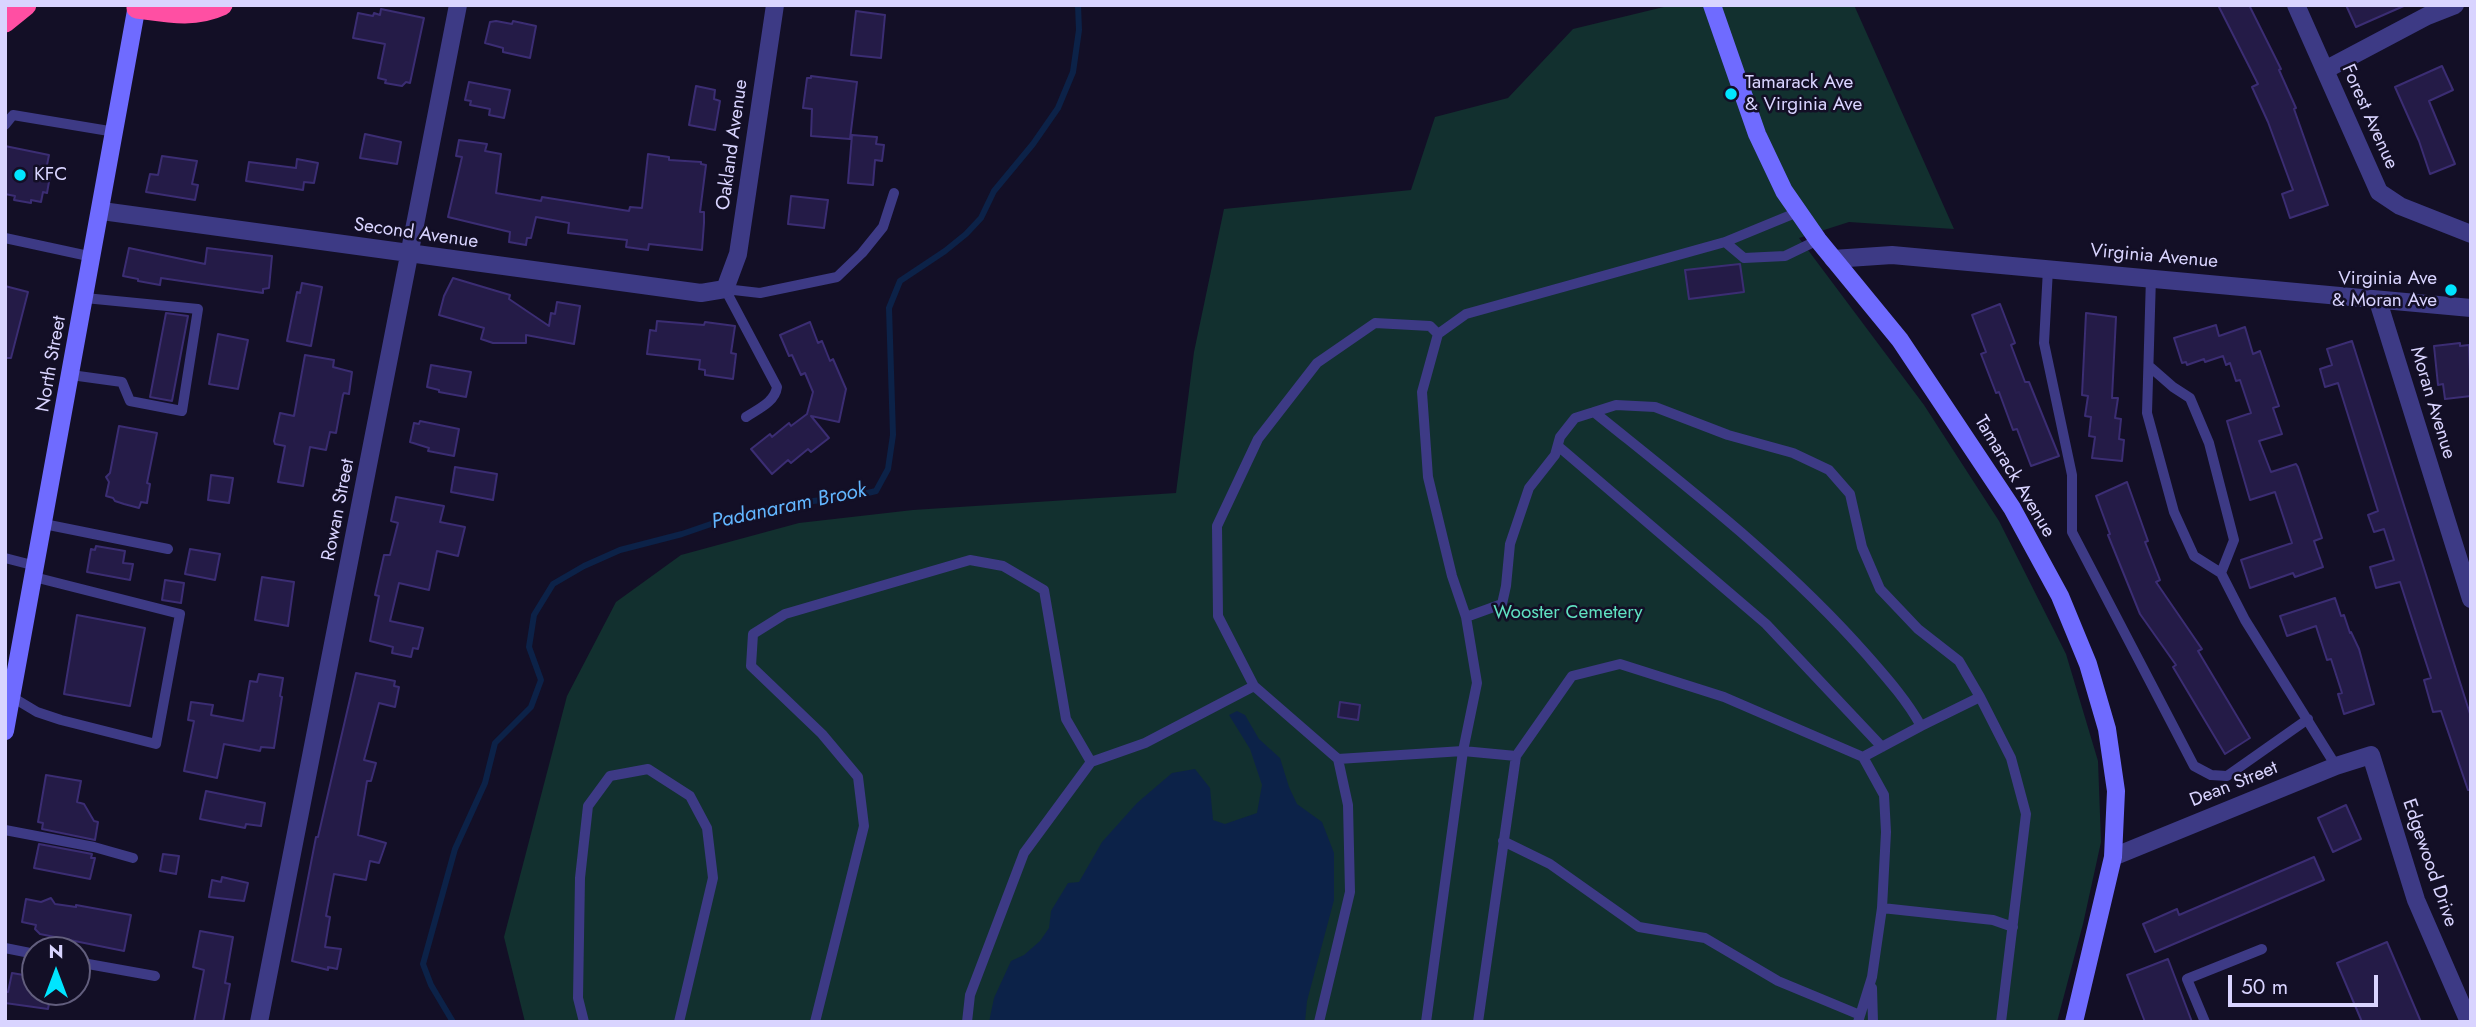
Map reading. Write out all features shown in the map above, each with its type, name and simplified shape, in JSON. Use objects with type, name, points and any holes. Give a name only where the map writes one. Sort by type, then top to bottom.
[{"type":"highway","points":[[5,22],[26,5]]},
{"type":"highway","points":[[137,6],[186,14],[222,5]]},
{"type":"street","name":"Rowan Street","points":[[259,1022],[458,5]]},
{"type":"street","name":"Oakland Avenue","points":[[725,289],[738,254],[775,5]]},
{"type":"street","name":"Tamarack Avenue","points":[[1712,5],[1757,134],[1784,191],[1818,240],[1900,340],[2012,508],[2060,596],[2088,664],[2107,729],[2116,791],[2113,858],[2074,1022]]},
{"type":"street","name":"Forest Avenue","points":[[2296,5],[2379,192],[2400,206],[2471,234]]},
{"type":"street","points":[[2325,70],[2427,16],[2455,5]]},
{"type":"street","name":"North Street","points":[[5,731],[8,696],[44,524],[137,6]]},
{"type":"street","name":"Second Avenue","points":[[102,211],[701,293],[725,289]]},
{"type":"street","name":"Virginia Avenue","points":[[1833,259],[1892,255],[2471,308]]},
{"type":"street","name":"Moran Avenue","points":[[2378,301],[2471,599]]},
{"type":"street","name":"Dean Street","points":[[2113,858],[2336,766],[2371,755]]},
{"type":"street","name":"Edgewood Drive","points":[[2371,755],[2416,900],[2469,1022]]},
{"type":"lane","points":[[5,125],[13,115],[115,132]]},
{"type":"lane","points":[[725,289],[760,293],[837,277],[862,253],[883,227],[894,193]]},
{"type":"lane","points":[[1426,1022],[1463,751],[1476,683],[1466,617],[1452,576],[1428,477],[1422,392],[1438,334],[1466,314],[1725,242],[1798,212]]},
{"type":"lane","points":[[5,238],[93,257]]},
{"type":"lane","points":[[1725,242],[1744,258],[1784,256],[1818,240]]},
{"type":"lane","points":[[2048,269],[2044,343],[2072,475],[2072,532],[2194,766],[2211,775],[2227,776],[2308,719]]},
{"type":"lane","points":[[2151,277],[2147,413],[2174,512],[2194,556],[2221,573],[2245,620],[2336,766]]},
{"type":"lane","points":[[725,289],[777,387],[772,399],[746,417]]},
{"type":"lane","points":[[71,375],[122,382],[130,401],[182,411],[198,309],[85,298]]},
{"type":"lane","points":[[1319,1022],[1350,892],[1348,805],[1338,759],[1254,686],[1218,616],[1217,526],[1258,439],[1317,363],[1375,323],[1430,326],[1438,334]]},
{"type":"lane","points":[[2148,366],[2190,398],[2209,443],[2234,540],[2221,573]]},
{"type":"lane","points":[[1466,617],[1502,604],[1510,544],[1529,488],[1555,455],[1560,437],[1575,418],[1616,405],[1655,407],[1728,435],[1793,453],[1829,470],[1850,494],[1862,547],[1880,589],[1918,629],[1959,661],[2011,758],[2026,814],[2001,1022]]},
{"type":"lane","points":[[1594,412],[1720,514],[1832,615],[1909,703],[1921,726]]},
{"type":"lane","points":[[1558,446],[1766,624],[1882,747]]},
{"type":"lane","points":[[44,524],[168,549]]},
{"type":"lane","points":[[5,558],[35,571],[180,614],[156,744],[61,720],[37,712],[8,696]]},
{"type":"lane","points":[[816,1022],[864,826],[858,777],[822,734],[751,666],[753,634],[785,614],[970,560],[1003,566],[1044,590],[1066,719],[1091,762]]},
{"type":"lane","points":[[1478,1022],[1503,841],[1516,756],[1572,676],[1620,664],[1724,697],[1863,757],[1884,795],[1886,832],[1882,908],[1872,977],[1859,1018],[1777,981],[1705,938],[1639,927],[1550,864],[1503,841]]},
{"type":"lane","points":[[967,1022],[970,995],[1024,853],[1091,762],[1145,743],[1254,686]]},
{"type":"lane","points":[[1863,757],[1980,697]]},
{"type":"lane","points":[[1338,759],[1463,751],[1516,756]]},
{"type":"lane","points":[[584,1022],[578,998],[580,878],[588,806],[610,776],[648,769],[690,796],[707,828],[713,878],[679,1022]]},
{"type":"lane","points":[[5,830],[94,847],[133,858]]},
{"type":"lane","points":[[1882,908],[1993,920],[2013,927]]},
{"type":"lane","points":[[2205,1022],[2187,979],[2263,950]]},
{"type":"lane","points":[[91,965],[155,976]]},
{"type":"lane","points":[[1872,977],[1873,1022]]},
{"type":"green space","name":"Wooster Cemetery","points":[[1672,5],[1854,5],[1954,229],[1849,222],[1799,238],[1924,405],[1999,521],[2066,654],[2098,761],[2101,842],[2057,1022],[525,1022],[504,937],[567,696],[616,602],[681,555],[799,523],[913,510],[1176,493],[1194,352],[1224,209],[1411,190],[1435,117],[1508,98],[1573,29]]},
{"type":"water","points":[[1237,711],[1245,715],[1259,739],[1280,758],[1297,804],[1322,822],[1334,853],[1334,900],[1307,1001],[1305,1022],[989,1022],[994,998],[1011,961],[1024,955],[1040,941],[1049,928],[1051,911],[1068,883],[1079,882],[1102,842],[1137,803],[1172,773],[1195,769],[1210,788],[1213,820],[1225,824],[1257,813],[1262,785],[1250,749],[1229,715]]},
{"type":"building","points":[[2218,5],[2249,5],[2281,69],[2279,70],[2296,108],[2294,109],[2328,205],[2290,218],[2282,194],[2293,190],[2252,87],[2258,84]]},
{"type":"building","points":[[2346,5],[2406,5],[2356,27]]},
{"type":"building","points":[[381,9],[424,18],[410,83],[406,82],[402,86],[385,83],[386,80],[378,78],[385,44],[353,38],[358,13],[380,15]]},
{"type":"building","points":[[856,11],[885,15],[881,58],[851,55]]},
{"type":"building","points":[[513,21],[536,26],[530,58],[503,52],[503,48],[485,43],[490,22],[512,24]]},
{"type":"building","points":[[2442,66],[2453,90],[2429,101],[2455,164],[2430,174],[2419,141],[2395,87]]},
{"type":"building","points":[[811,76],[857,82],[850,139],[811,136],[812,109],[803,108],[807,78]]},
{"type":"building","points":[[469,82],[510,90],[504,118],[489,115],[490,109],[470,105],[471,101],[465,100]]},
{"type":"building","points":[[696,86],[715,90],[714,99],[720,101],[715,130],[689,125]]},
{"type":"building","points":[[365,134],[401,142],[397,164],[360,158]]},
{"type":"building","points":[[852,135],[877,137],[876,144],[884,145],[882,161],[875,160],[873,185],[848,183]]},
{"type":"building","points":[[459,140],[487,144],[485,151],[501,154],[496,193],[541,201],[542,197],[629,211],[630,207],[642,208],[648,154],[669,157],[669,160],[701,162],[706,165],[700,212],[704,212],[702,250],[649,244],[648,250],[626,247],[627,240],[568,233],[569,223],[536,217],[531,238],[527,238],[526,245],[509,242],[510,232],[448,217],[462,157],[456,156]]},
{"type":"building","points":[[5,146],[49,155],[45,175],[50,176],[47,193],[43,192],[41,202],[14,200],[15,196],[5,194]]},
{"type":"building","points":[[162,156],[197,161],[192,184],[198,185],[195,200],[146,192],[150,174],[158,175]]},
{"type":"building","points":[[297,159],[318,163],[314,183],[304,182],[303,190],[246,181],[249,162],[296,168]]},
{"type":"building","points":[[791,196],[828,200],[824,228],[788,224]]},
{"type":"building","points":[[129,248],[205,264],[207,248],[272,256],[269,288],[263,289],[263,293],[161,278],[160,285],[138,281],[123,276]]},
{"type":"building","points":[[1740,264],[1744,292],[1689,299],[1685,270]]},
{"type":"building","points":[[453,278],[510,295],[509,299],[549,326],[551,313],[555,314],[557,302],[580,306],[574,344],[526,335],[526,343],[493,343],[481,339],[484,328],[439,315]]},
{"type":"building","points":[[302,283],[322,287],[311,346],[287,341],[297,292],[300,293]]},
{"type":"building","points":[[5,286],[28,292],[11,358],[5,358]]},
{"type":"building","points":[[2000,304],[2015,343],[2011,345],[2025,382],[2029,382],[2059,456],[2031,466],[2017,429],[2013,430],[1999,392],[1996,393],[1981,354],[1986,352],[1972,315]]},
{"type":"building","points":[[166,313],[188,316],[172,401],[150,397]]},
{"type":"building","points":[[2086,313],[2116,317],[2112,398],[2118,398],[2115,418],[2121,419],[2119,439],[2124,440],[2122,461],[2092,458],[2095,437],[2089,436],[2091,417],[2085,416],[2088,396],[2082,395]]},
{"type":"building","points":[[657,321],[735,326],[731,353],[736,354],[733,379],[705,375],[705,370],[699,369],[700,360],[647,354],[650,330],[656,331]]},
{"type":"building","points":[[810,322],[818,343],[822,341],[830,361],[833,359],[846,389],[839,422],[811,416],[829,438],[811,452],[808,449],[791,463],[788,460],[772,474],[751,449],[770,434],[772,437],[789,423],[791,426],[807,414],[813,392],[805,373],[801,375],[792,355],[789,356],[780,335]]},
{"type":"building","points":[[2216,325],[2219,336],[2245,327],[2253,354],[2260,351],[2279,406],[2273,408],[2282,434],[2259,441],[2271,472],[2296,464],[2298,467],[2322,538],[2314,541],[2323,567],[2295,577],[2293,573],[2250,588],[2241,560],[2292,543],[2275,492],[2250,500],[2227,421],[2251,413],[2240,380],[2236,381],[2230,363],[2226,365],[2223,356],[2205,362],[2204,359],[2187,365],[2186,362],[2182,363],[2174,338]]},
{"type":"building","points":[[218,334],[248,340],[238,389],[209,384]]},
{"type":"building","points":[[2352,341],[2471,717],[2471,790],[2468,790],[2441,711],[2433,712],[2424,680],[2431,678],[2400,582],[2376,588],[2370,567],[2394,560],[2384,529],[2374,532],[2368,515],[2378,511],[2338,383],[2325,387],[2320,369],[2332,365],[2327,349]]},
{"type":"building","points":[[2460,343],[2460,346],[2469,345],[2471,396],[2445,399],[2443,384],[2438,385],[2434,346]]},
{"type":"building","points":[[305,355],[334,360],[333,367],[352,372],[349,394],[343,395],[336,433],[330,432],[326,450],[310,447],[303,486],[278,482],[285,446],[275,444],[274,441],[280,413],[294,416]]},
{"type":"building","points":[[431,365],[471,372],[466,397],[427,387]]},
{"type":"building","points":[[420,421],[459,429],[454,456],[428,451],[429,448],[410,442],[414,423],[419,424]]},
{"type":"building","points":[[119,426],[157,433],[147,483],[150,484],[147,503],[141,502],[139,508],[106,496],[109,482],[106,477],[110,473]]},
{"type":"building","points":[[455,467],[497,474],[493,500],[451,492]]},
{"type":"building","points":[[211,475],[233,478],[229,503],[208,500]]},
{"type":"building","points":[[2127,482],[2160,580],[2156,582],[2202,649],[2198,651],[2250,738],[2225,754],[2173,667],[2176,665],[2140,614],[2108,535],[2110,534],[2096,496]]},
{"type":"building","points":[[396,497],[444,506],[440,522],[465,527],[458,556],[437,551],[429,590],[399,583],[390,621],[423,628],[418,649],[413,648],[411,657],[392,653],[393,647],[370,641],[379,596],[375,595],[384,555],[390,555],[398,523],[391,521]]},
{"type":"building","points":[[96,546],[125,551],[123,563],[133,564],[130,580],[87,572],[91,549],[95,550]]},
{"type":"building","points":[[190,549],[220,554],[215,580],[185,574]]},
{"type":"building","points":[[262,577],[294,582],[288,626],[255,620]]},
{"type":"building","points":[[165,580],[184,583],[181,603],[162,600]]},
{"type":"building","points":[[2335,598],[2341,616],[2344,615],[2359,649],[2374,704],[2344,714],[2338,694],[2342,693],[2316,626],[2287,636],[2280,616]]},
{"type":"building","points":[[77,615],[145,628],[130,706],[64,694]]},
{"type":"building","points":[[356,673],[395,681],[394,686],[399,687],[395,707],[379,703],[364,760],[376,763],[371,781],[367,781],[358,835],[386,843],[379,863],[370,861],[366,880],[334,874],[326,916],[330,917],[325,947],[341,949],[337,969],[328,967],[328,970],[292,961],[316,837]]},
{"type":"building","points":[[259,674],[283,678],[274,748],[261,747],[260,751],[224,744],[217,778],[184,771],[194,721],[188,720],[191,702],[213,705],[211,715],[243,721],[250,681],[257,682]]},
{"type":"building","points":[[1340,702],[1360,705],[1358,720],[1338,717]]},
{"type":"building","points":[[46,775],[81,781],[77,802],[84,804],[94,821],[98,822],[95,840],[42,829],[43,823],[38,822]]},
{"type":"building","points":[[206,791],[265,803],[261,826],[246,824],[245,828],[200,819]]},
{"type":"building","points":[[2346,805],[2361,839],[2333,852],[2318,818]]},
{"type":"building","points":[[39,844],[92,854],[91,858],[95,858],[90,879],[34,868]]},
{"type":"building","points":[[163,854],[179,856],[176,874],[160,871]]},
{"type":"building","points":[[2314,857],[2324,880],[2155,952],[2143,924],[2177,909],[2179,915]]},
{"type":"building","points":[[222,877],[248,883],[244,901],[209,897],[212,880],[221,882]]},
{"type":"building","points":[[51,898],[55,904],[131,915],[124,951],[91,944],[91,936],[40,934],[35,929],[36,925],[22,922],[26,899],[41,902]]},
{"type":"building","points":[[200,931],[233,937],[225,983],[230,984],[223,1022],[194,1022],[204,970],[193,967]]},
{"type":"building","points":[[2387,942],[2421,1022],[2362,1022],[2337,963]]},
{"type":"building","points":[[2168,959],[2192,1022],[2145,1022],[2127,975]]},
{"type":"building","points":[[12,973],[21,975],[21,1005],[5,1003],[5,992],[8,992]]},
{"type":"building","points":[[26,1006],[49,1006],[48,1009]]},
{"type":"waterway","name":"Padanaram Brook","points":[[453,1022],[431,985],[423,964],[455,849],[485,783],[495,743],[531,707],[541,680],[529,647],[534,615],[553,584],[620,550],[682,534],[740,514],[876,491],[888,469],[893,435],[889,308],[900,281],[945,251],[981,218],[994,191],[1033,144],[1058,108],[1073,72],[1079,30],[1078,5]]},
{"type":"place","name":"Tamarack Ave & Virginia Ave","points":[[1731,94]]},
{"type":"place","name":"KFC","points":[[20,175]]},
{"type":"place","name":"Virginia Ave & Moran Ave","points":[[2451,290]]}]
